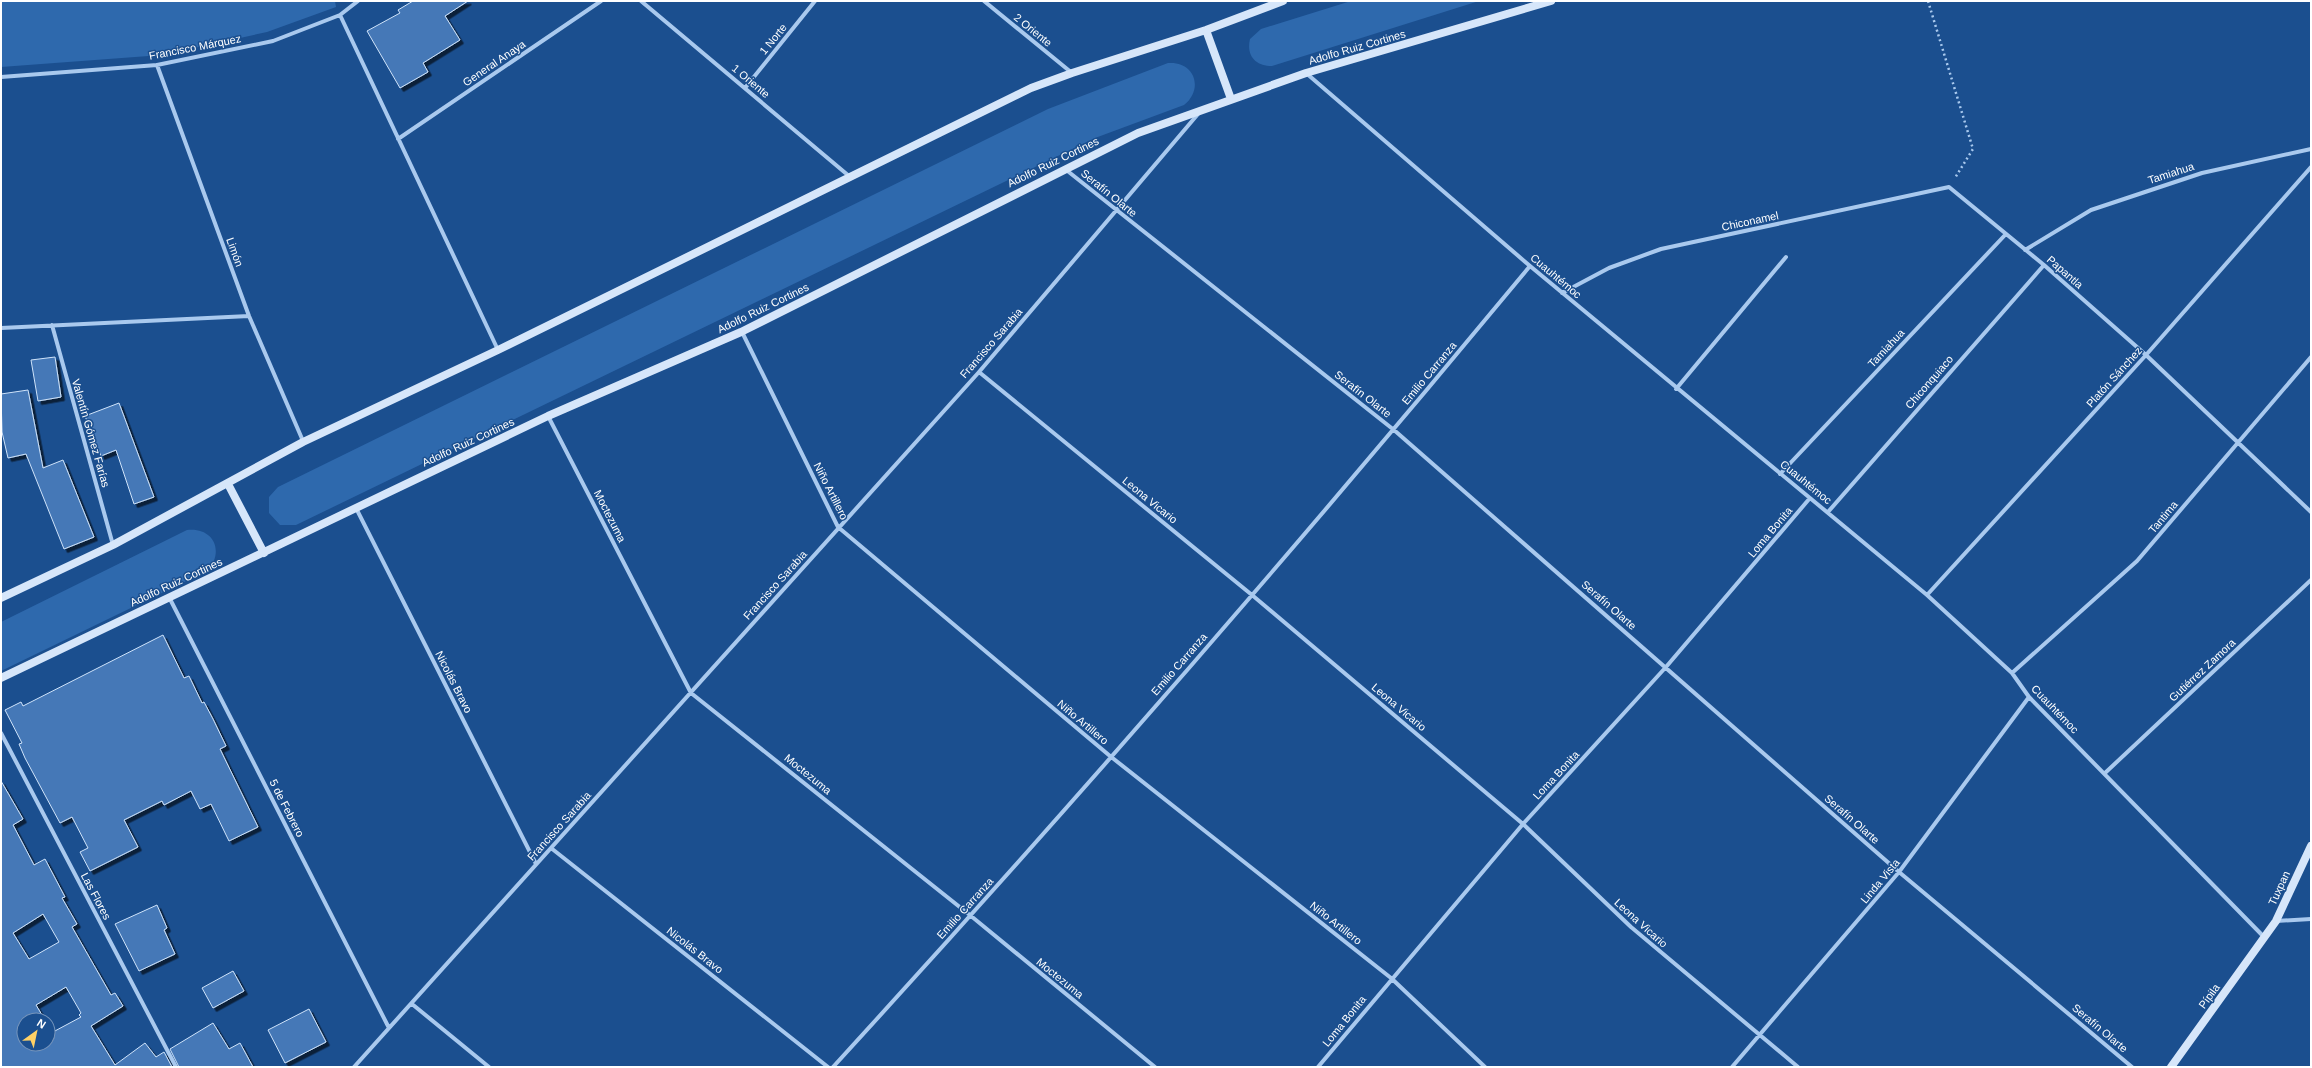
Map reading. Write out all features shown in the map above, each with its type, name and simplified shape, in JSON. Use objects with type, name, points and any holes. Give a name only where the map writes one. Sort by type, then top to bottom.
[{"type":"main road","points":[[1,598],[113,545],[303,442],[498,350],[849,176],[1031,88],[1072,73],[1206,30],[1282,1]]},
{"type":"main road","name":"Adolfo Ruiz Cortines","points":[[1,678],[169,597],[264,554],[548,416],[741,332],[1065,168],[1138,133],[1203,108],[1306,73],[1551,1]]},
{"type":"main road","points":[[1206,30],[1231,99]]},
{"type":"main road","points":[[228,484],[264,554]]},
{"type":"main road","name":"Tuxpan","points":[[2264,937],[2276,921],[2311,846]]},
{"type":"main road","name":"Pípila","points":[[2171,1067],[2264,937]]},
{"type":"street","name":"Francisco Márquez","points":[[1,77],[157,65],[273,41],[340,15],[358,1]]},
{"type":"street","name":"General Anaya","points":[[398,139],[601,1]]},
{"type":"street","name":"1 Oriente","points":[[641,1],[849,176]]},
{"type":"street","name":"1 Norte","points":[[745,88],[815,1]]},
{"type":"street","name":"2 Oriente","points":[[984,1],[1072,73]]},
{"type":"street","points":[[340,15],[498,350]]},
{"type":"street","name":"Limón","points":[[157,65],[250,316],[303,442]]},
{"type":"street","name":"Cuauhtémoc","points":[[1306,73],[1530,266],[1676,389],[1828,512],[1927,595],[2012,673],[2029,697],[2106,773],[2264,937]]},
{"type":"street","name":"Francisco Sarabia","points":[[354,1067],[979,372],[1203,108]]},
{"type":"street","name":"Tamiahua","points":[[2025,250],[2091,210],[2202,173],[2311,149]]},
{"type":"street","name":"Platón Sánchez","points":[[1927,595],[2146,355],[2311,167]]},
{"type":"street","name":"Serafín Olarte","points":[[1065,168],[1115,210],[1394,430],[1899,872],[2132,1067]]},
{"type":"street","name":"Papantla","points":[[1949,187],[2005,235],[2044,265],[2146,355],[2311,512]]},
{"type":"street","name":"Chiconamel","points":[[1562,293],[1608,268],[1661,249],[1949,187]]},
{"type":"street","name":"Tamiahua","points":[[1780,474],[2005,235]]},
{"type":"street","points":[[1676,389],[1786,257]]},
{"type":"street","name":"Chiconquiaco","points":[[1828,512],[2044,265]]},
{"type":"street","name":"Emilio Carranza","points":[[833,1067],[971,916],[1252,595],[1394,430],[1530,266]]},
{"type":"street","points":[[1,328],[250,316]]},
{"type":"street","name":"Valentín Gómez Farías","points":[[52,325],[113,545]]},
{"type":"street","name":"Niño Artillero","points":[[741,332],[838,527],[1110,756],[1391,978],[1485,1067]]},
{"type":"street","name":"Tantima","points":[[2012,673],[2137,561],[2311,357]]},
{"type":"street","name":"Leona Vicario","points":[[979,372],[1252,595],[1523,824],[1631,928],[1798,1067]]},
{"type":"street","name":"Moctezuma","points":[[548,416],[691,692],[971,916],[1155,1067]]},
{"type":"street","name":"Loma Bonita","points":[[1318,1067],[1391,978],[1523,824],[1666,667],[1810,498]]},
{"type":"street","name":"Nicolás Bravo","points":[[356,508],[536,864]]},
{"type":"street","name":"Gutiérrez Zamora","points":[[2106,773],[2311,580]]},
{"type":"street","name":"5 de Febrero","points":[[169,597],[389,1028]]},
{"type":"street","name":"Linda Vista","points":[[1732,1067],[1899,872],[2029,697]]},
{"type":"street","name":"Las Flores","points":[[1,733],[176,1067]]},
{"type":"street","name":"Nicolás Bravo","points":[[552,848],[828,1067]]},
{"type":"street","points":[[2276,921],[2311,919]]},
{"type":"street","points":[[412,1004],[489,1067]]},
{"type":"path","points":[[1928,1],[1973,149],[1949,187]]},
{"type":"shaded area","points":[[1,1],[335,1],[336,7],[267,32],[162,55],[1,67]]},
{"type":"shaded area","points":[[1351,1],[1479,1],[1272,66],[1266,66],[1257,62],[1251,55],[1249,45],[1250,39],[1261,29]]},
{"type":"shaded area","points":[[1168,63],[1185,66],[1194,77],[1194,91],[1190,99],[1184,105],[1095,138],[296,525],[280,525],[269,513],[269,497],[278,487],[1048,109]]},
{"type":"shaded area","points":[[187,530],[204,532],[214,542],[216,549],[215,556],[207,571],[1,671],[1,622]]},
{"type":"building","points":[[413,1],[468,1],[445,16],[460,40],[423,63],[428,72],[400,88],[367,31],[400,13],[398,10]]},
{"type":"building","points":[[55,357],[61,397],[38,401],[31,360]]},
{"type":"building","points":[[28,390],[43,468],[63,460],[94,537],[64,549],[26,454],[8,458],[2,432],[1,394]]},
{"type":"building","points":[[119,403],[154,497],[134,504],[116,450],[101,456],[85,416]]},
{"type":"building","points":[[163,635],[184,678],[189,676],[202,703],[204,702],[213,719],[226,746],[220,749],[258,827],[229,841],[211,804],[200,809],[191,791],[164,805],[162,801],[124,820],[138,847],[90,871],[80,852],[88,848],[72,817],[60,823],[25,758],[19,744],[22,743],[5,710],[21,702],[23,706]]},
{"type":"building","points":[[1,781],[23,819],[13,825],[34,865],[45,859],[65,897],[62,898],[77,924],[72,927],[111,995],[115,993],[123,1006],[91,1026],[115,1065],[145,1043],[156,1057],[164,1052],[172,1067],[1,1067]],"holes":[[[43,914],[59,942],[29,959],[13,933]]]},
{"type":"building","points":[[157,905],[167,928],[164,930],[175,954],[139,971],[115,924]]},
{"type":"building","points":[[233,971],[244,991],[213,1008],[202,988]]},
{"type":"building","points":[[309,1009],[326,1042],[285,1063],[268,1030]]},
{"type":"building","points":[[213,1023],[229,1049],[240,1043],[253,1067],[179,1067],[170,1049]]}]
